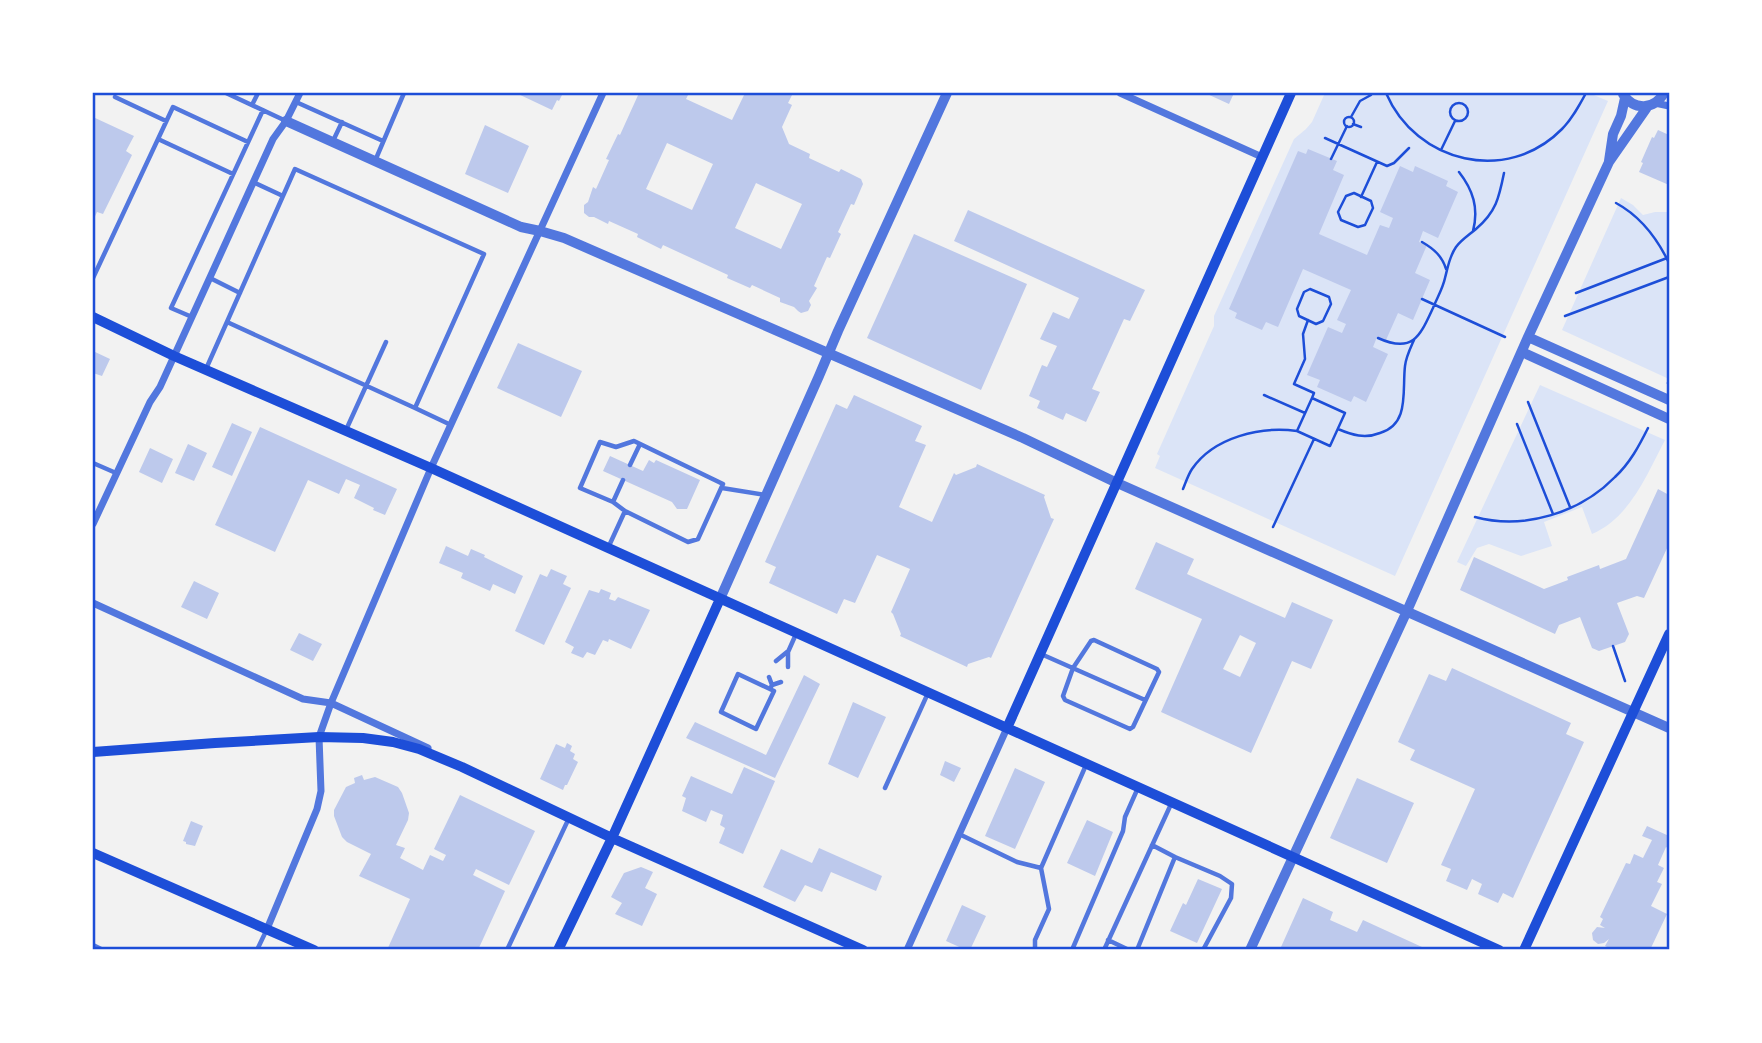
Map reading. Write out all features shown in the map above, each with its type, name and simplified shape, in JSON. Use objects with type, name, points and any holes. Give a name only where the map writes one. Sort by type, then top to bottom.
[{"type":"main road","points":[[1007,727],[1291,93]]},
{"type":"main road","points":[[93,317],[174,356],[431,468],[1499,950]]},
{"type":"main road","points":[[558,950],[720,599]]},
{"type":"main road","points":[[1524,950],[1669,634]]},
{"type":"main road","points":[[93,752],[319,737],[363,738],[419,748],[863,950]]},
{"type":"main road","points":[[93,853],[314,950]]},
{"type":"street","points":[[93,524],[150,402],[160,387],[273,139],[300,93]]},
{"type":"street","points":[[267,929],[317,809],[321,791],[319,737],[331,703],[431,468],[603,93]]},
{"type":"street","points":[[720,599],[947,93]]},
{"type":"street","points":[[1120,93],[1262,157]]},
{"type":"street","points":[[1250,950],[1407,611],[1609,162],[1651,105],[1664,93]]},
{"type":"street","points":[[1623,95],[1637,106],[1669,106]]},
{"type":"street","points":[[1609,162],[1623,95]]},
{"type":"street","points":[[286,121],[521,228],[564,238],[1023,438],[1115,482],[1669,728]]},
{"type":"street","points":[[1528,337],[1669,400]]},
{"type":"street","points":[[1522,352],[1669,419]]},
{"type":"street","points":[[93,603],[303,699],[331,703],[429,748],[462,767]]},
{"type":"street","points":[[907,950],[1007,727]]},
{"type":"lane","points":[[226,93],[286,121]]},
{"type":"lane","points":[[252,105],[258,93]]},
{"type":"lane","points":[[375,161],[404,93]]},
{"type":"lane","points":[[115,97],[166,121]]},
{"type":"lane","points":[[296,102],[383,141]]},
{"type":"lane","points":[[93,278],[173,107],[248,142]]},
{"type":"lane","points":[[192,317],[171,308],[263,110]]},
{"type":"lane","points":[[333,142],[342,122]]},
{"type":"lane","points":[[158,139],[233,174]]},
{"type":"lane","points":[[206,370],[296,169],[484,254],[415,408]]},
{"type":"lane","points":[[253,182],[284,195]]},
{"type":"lane","points":[[210,278],[240,293]]},
{"type":"lane","points":[[227,322],[451,425]]},
{"type":"lane","points":[[345,431],[386,342]]},
{"type":"lane","points":[[634,441],[723,484],[722,488],[698,539],[688,542],[625,511],[613,502],[580,488],[600,442],[616,447],[634,441]]},
{"type":"lane","points":[[630,465],[640,444]]},
{"type":"lane","points":[[93,463],[117,473]]},
{"type":"lane","points":[[613,502],[623,480]]},
{"type":"lane","points":[[722,488],[766,495]]},
{"type":"lane","points":[[608,548],[625,511]]},
{"type":"lane","points":[[788,667],[788,652],[796,633]]},
{"type":"lane","points":[[1094,640],[1157,669],[1159,672],[1145,700],[1133,727],[1129,729],[1065,700],[1063,696],[1073,668],[1094,640]]},
{"type":"lane","points":[[776,661],[788,652]]},
{"type":"lane","points":[[1040,653],[1145,700]]},
{"type":"lane","points":[[769,677],[771,687],[774,691],[756,729],[721,712],[738,674],[771,687],[781,682]]},
{"type":"lane","points":[[885,788],[928,692]]},
{"type":"lane","points":[[1035,950],[1035,940],[1049,909],[1041,869],[1087,764]]},
{"type":"lane","points":[[1072,950],[1139,787]]},
{"type":"lane","points":[[1104,950],[1172,802]]},
{"type":"lane","points":[[507,950],[569,817]]},
{"type":"lane","points":[[959,834],[1017,862],[1041,869]]},
{"type":"lane","points":[[1152,845],[1232,884],[1231,898],[1203,950]]},
{"type":"lane","points":[[1137,950],[1175,857]]},
{"type":"lane","points":[[257,950],[267,929]]},
{"type":"lane","points":[[1108,940],[1129,950]]},
{"type":"lane","points":[[93,945],[103,950]]},
{"type":"path","points":[[1387,93],[1396,112],[1410,130],[1427,143],[1441,151],[1479,161],[1501,160],[1526,153],[1545,143],[1563,128],[1586,93]]},
{"type":"path","points":[[1331,159],[1347,126],[1345,120],[1351,117],[1360,101],[1371,95]]},
{"type":"path","points":[[1456,103],[1462,104],[1467,108],[1467,117],[1463,121],[1455,121],[1449,114],[1451,107],[1456,103]]},
{"type":"path","points":[[1351,117],[1353,124]]},
{"type":"path","points":[[1441,151],[1455,121]]},
{"type":"path","points":[[1347,126],[1353,124],[1361,127]]},
{"type":"path","points":[[1325,138],[1387,166],[1394,163],[1409,148]]},
{"type":"path","points":[[1361,197],[1377,162]]},
{"type":"path","points":[[1459,172],[1468,184],[1474,201],[1476,212],[1473,231]]},
{"type":"path","points":[[1338,429],[1355,436],[1367,437],[1386,432],[1400,416],[1406,362],[1414,340],[1434,305],[1455,247],[1494,210],[1504,173]]},
{"type":"path","points":[[1354,193],[1361,197],[1371,201],[1373,208],[1365,225],[1358,227],[1341,220],[1338,212],[1346,195],[1354,193]]},
{"type":"path","points":[[1616,203],[1630,212],[1647,229],[1669,262]]},
{"type":"path","points":[[1422,242],[1441,257],[1447,273]]},
{"type":"path","points":[[1576,293],[1667,258]]},
{"type":"path","points":[[1565,316],[1669,276]]},
{"type":"path","points":[[1310,289],[1329,297],[1331,304],[1323,321],[1316,324],[1308,320],[1299,316],[1297,309],[1304,292],[1310,289]]},
{"type":"path","points":[[1422,299],[1505,337]]},
{"type":"path","points":[[1297,431],[1314,393],[1294,383],[1305,359],[1303,334],[1308,320]]},
{"type":"path","points":[[1378,338],[1400,345],[1414,340]]},
{"type":"path","points":[[1264,395],[1305,413]]},
{"type":"path","points":[[1183,489],[1192,468],[1208,453],[1220,444],[1252,432],[1282,429],[1297,431],[1330,446],[1345,413],[1312,398]]},
{"type":"path","points":[[1528,401],[1570,507]]},
{"type":"path","points":[[1517,424],[1553,514]]},
{"type":"path","points":[[1475,517],[1488,521],[1528,521],[1570,507],[1593,495],[1616,477],[1637,449],[1648,428]]},
{"type":"path","points":[[1273,527],[1314,439]]},
{"type":"path","points":[[1613,646],[1625,681]]},
{"type":"shaded area","points":[[1325,93],[1589,93],[1608,101],[1395,576],[1155,468],[1160,456],[1157,454],[1214,326],[1214,316],[1294,139],[1312,122]]},
{"type":"shaded area","points":[[1621,198],[1643,215],[1669,212],[1669,379],[1562,330]]},
{"type":"shaded area","points":[[1540,385],[1665,440],[1636,494],[1605,527],[1592,534],[1582,507],[1544,522],[1552,546],[1521,556],[1489,544],[1477,548],[1466,566],[1457,562]]},
{"type":"building","points":[[516,93],[563,93],[552,110]]},
{"type":"building","points":[[639,93],[689,93],[686,99],[732,120],[745,93],[793,93],[788,103],[792,105],[782,127],[789,144],[810,154],[809,158],[861,179],[863,184],[838,232],[841,234],[830,258],[827,257],[814,286],[817,288],[809,301],[811,305],[808,311],[801,313],[780,302],[780,298],[752,285],[750,288],[663,245],[661,249],[637,237],[638,234],[584,213],[584,205],[588,202],[593,187],[596,189],[609,160],[606,159],[618,134],[620,135]],"holes":[[[667,143],[713,164],[692,210],[646,189]],[[756,183],[802,204],[781,249],[735,228]]]},
{"type":"building","points":[[1205,93],[1234,93],[1229,104]]},
{"type":"building","points":[[93,117],[134,136],[126,151],[132,155],[103,214],[97,212],[93,221]]},
{"type":"building","points":[[485,125],[529,146],[508,193],[465,174]]},
{"type":"building","points":[[1658,130],[1669,135],[1669,185],[1639,172],[1652,137],[1654,138]]},
{"type":"building","points":[[1308,149],[1337,161],[1333,170],[1344,175],[1319,234],[1367,255],[1380,225],[1389,228],[1393,218],[1380,212],[1400,166],[1413,172],[1415,166],[1448,181],[1446,186],[1458,192],[1438,238],[1423,231],[1419,242],[1427,245],[1415,273],[1430,280],[1413,320],[1398,313],[1386,340],[1377,337],[1373,347],[1388,354],[1366,402],[1354,396],[1351,402],[1317,387],[1320,380],[1307,375],[1328,327],[1342,333],[1346,324],[1337,320],[1351,290],[1303,269],[1278,327],[1266,322],[1262,330],[1235,318],[1237,313],[1229,309],[1298,151],[1306,154]]},
{"type":"building","points":[[968,210],[1145,290],[1130,321],[1124,319],[1092,389],[1100,392],[1086,422],[1066,413],[1063,420],[1037,408],[1040,401],[1029,396],[1042,365],[1047,367],[1057,346],[1040,339],[1053,312],[1069,319],[1079,298],[954,241]]},
{"type":"building","points":[[914,234],[1027,284],[981,390],[867,338]]},
{"type":"building","points":[[518,343],[582,371],[561,417],[497,388]]},
{"type":"building","points":[[93,351],[110,359],[102,376],[93,373]]},
{"type":"building","points":[[854,395],[922,426],[915,441],[926,445],[899,507],[932,522],[954,473],[956,475],[976,467],[977,464],[1045,495],[1051,518],[1054,519],[991,658],[968,664],[967,667],[900,636],[891,612],[910,569],[877,555],[855,603],[844,599],[837,614],[769,583],[776,567],[765,562],[836,404],[847,409]]},
{"type":"building","points":[[232,423],[252,432],[232,476],[212,467]]},
{"type":"building","points":[[260,427],[397,489],[385,515],[354,498],[360,485],[346,479],[339,494],[308,480],[275,552],[215,525]]},
{"type":"building","points":[[188,444],[207,453],[194,481],[175,473]]},
{"type":"building","points":[[150,448],[173,459],[162,483],[139,472]]},
{"type":"building","points":[[610,456],[643,471],[649,460],[654,463],[656,460],[700,480],[687,509],[677,509],[672,502],[603,471]]},
{"type":"building","points":[[1658,489],[1669,495],[1669,544],[1644,598],[1637,596],[1617,603],[1629,634],[1625,642],[1599,651],[1592,648],[1580,617],[1559,625],[1555,634],[1460,590],[1474,557],[1544,589],[1599,565],[1600,569],[1626,559]]},
{"type":"building","points":[[1156,542],[1194,559],[1187,574],[1285,618],[1292,602],[1333,620],[1311,669],[1292,661],[1251,753],[1161,712],[1202,619],[1135,589]],"holes":[[[1240,635],[1256,643],[1240,677],[1223,669]]]},
{"type":"building","points":[[446,546],[468,556],[471,549],[523,576],[515,594],[493,584],[490,591],[461,578],[463,573],[439,563]]},
{"type":"building","points":[[551,569],[567,576],[563,584],[571,588],[544,645],[515,631],[540,574],[547,577]]},
{"type":"building","points":[[194,581],[219,593],[207,619],[181,607]]},
{"type":"building","points":[[601,589],[611,593],[609,599],[615,601],[618,597],[650,610],[631,649],[609,639],[608,642],[603,640],[595,655],[587,652],[583,658],[571,653],[574,647],[565,642],[589,590],[599,593]]},
{"type":"building","points":[[299,633],[322,644],[313,661],[290,650]]},
{"type":"building","points":[[1452,668],[1571,723],[1566,734],[1584,742],[1513,898],[1503,893],[1498,903],[1478,894],[1482,884],[1472,879],[1467,890],[1446,881],[1451,869],[1441,865],[1475,789],[1410,760],[1415,750],[1398,742],[1429,674],[1446,681]]},
{"type":"building","points":[[804,675],[820,684],[775,778],[686,738],[695,722],[766,755]]},
{"type":"building","points":[[853,702],[886,717],[858,778],[828,764]]},
{"type":"building","points":[[567,743],[572,746],[570,751],[575,754],[573,759],[578,762],[563,790],[540,779],[556,744],[565,748]]},
{"type":"building","points":[[945,761],[961,768],[954,782],[940,775]]},
{"type":"building","points":[[744,767],[775,781],[743,854],[719,843],[725,828],[720,825],[723,815],[711,810],[706,822],[682,811],[686,798],[682,796],[691,776],[732,794]]},
{"type":"building","points":[[1015,768],[1045,782],[1015,849],[985,836]]},
{"type":"building","points":[[362,775],[364,780],[375,777],[398,787],[402,793],[409,813],[396,845],[405,848],[400,858],[423,870],[430,855],[443,861],[446,855],[434,849],[460,795],[535,831],[509,885],[476,869],[473,875],[505,891],[478,950],[387,950],[410,899],[359,876],[371,854],[342,837],[334,816],[334,810],[346,787],[355,783],[354,778]]},
{"type":"building","points":[[1357,778],[1414,803],[1387,863],[1330,838]]},
{"type":"building","points":[[1087,820],[1113,832],[1095,876],[1067,863]]},
{"type":"building","points":[[191,821],[203,826],[195,846],[183,841]]},
{"type":"building","points":[[1647,826],[1669,836],[1669,849],[1666,847],[1658,865],[1664,868],[1657,882],[1662,884],[1651,906],[1667,914],[1650,950],[1613,950],[1605,946],[1609,939],[1598,944],[1593,940],[1592,933],[1597,927],[1605,928],[1600,925],[1603,919],[1600,917],[1626,863],[1630,864],[1634,854],[1643,858],[1652,840],[1642,836]]},
{"type":"building","points":[[819,848],[882,876],[876,891],[831,872],[822,892],[805,885],[795,902],[763,887],[781,849],[812,863]]},
{"type":"building","points":[[641,867],[653,872],[645,888],[657,894],[642,926],[615,914],[622,903],[611,897],[624,873]]},
{"type":"building","points":[[1198,879],[1222,889],[1197,943],[1170,931]]},
{"type":"building","points":[[1303,898],[1333,912],[1330,920],[1357,932],[1363,920],[1422,947],[1421,950],[1288,950],[1281,947]]},
{"type":"building","points":[[962,905],[986,916],[970,950],[946,941]]}]
